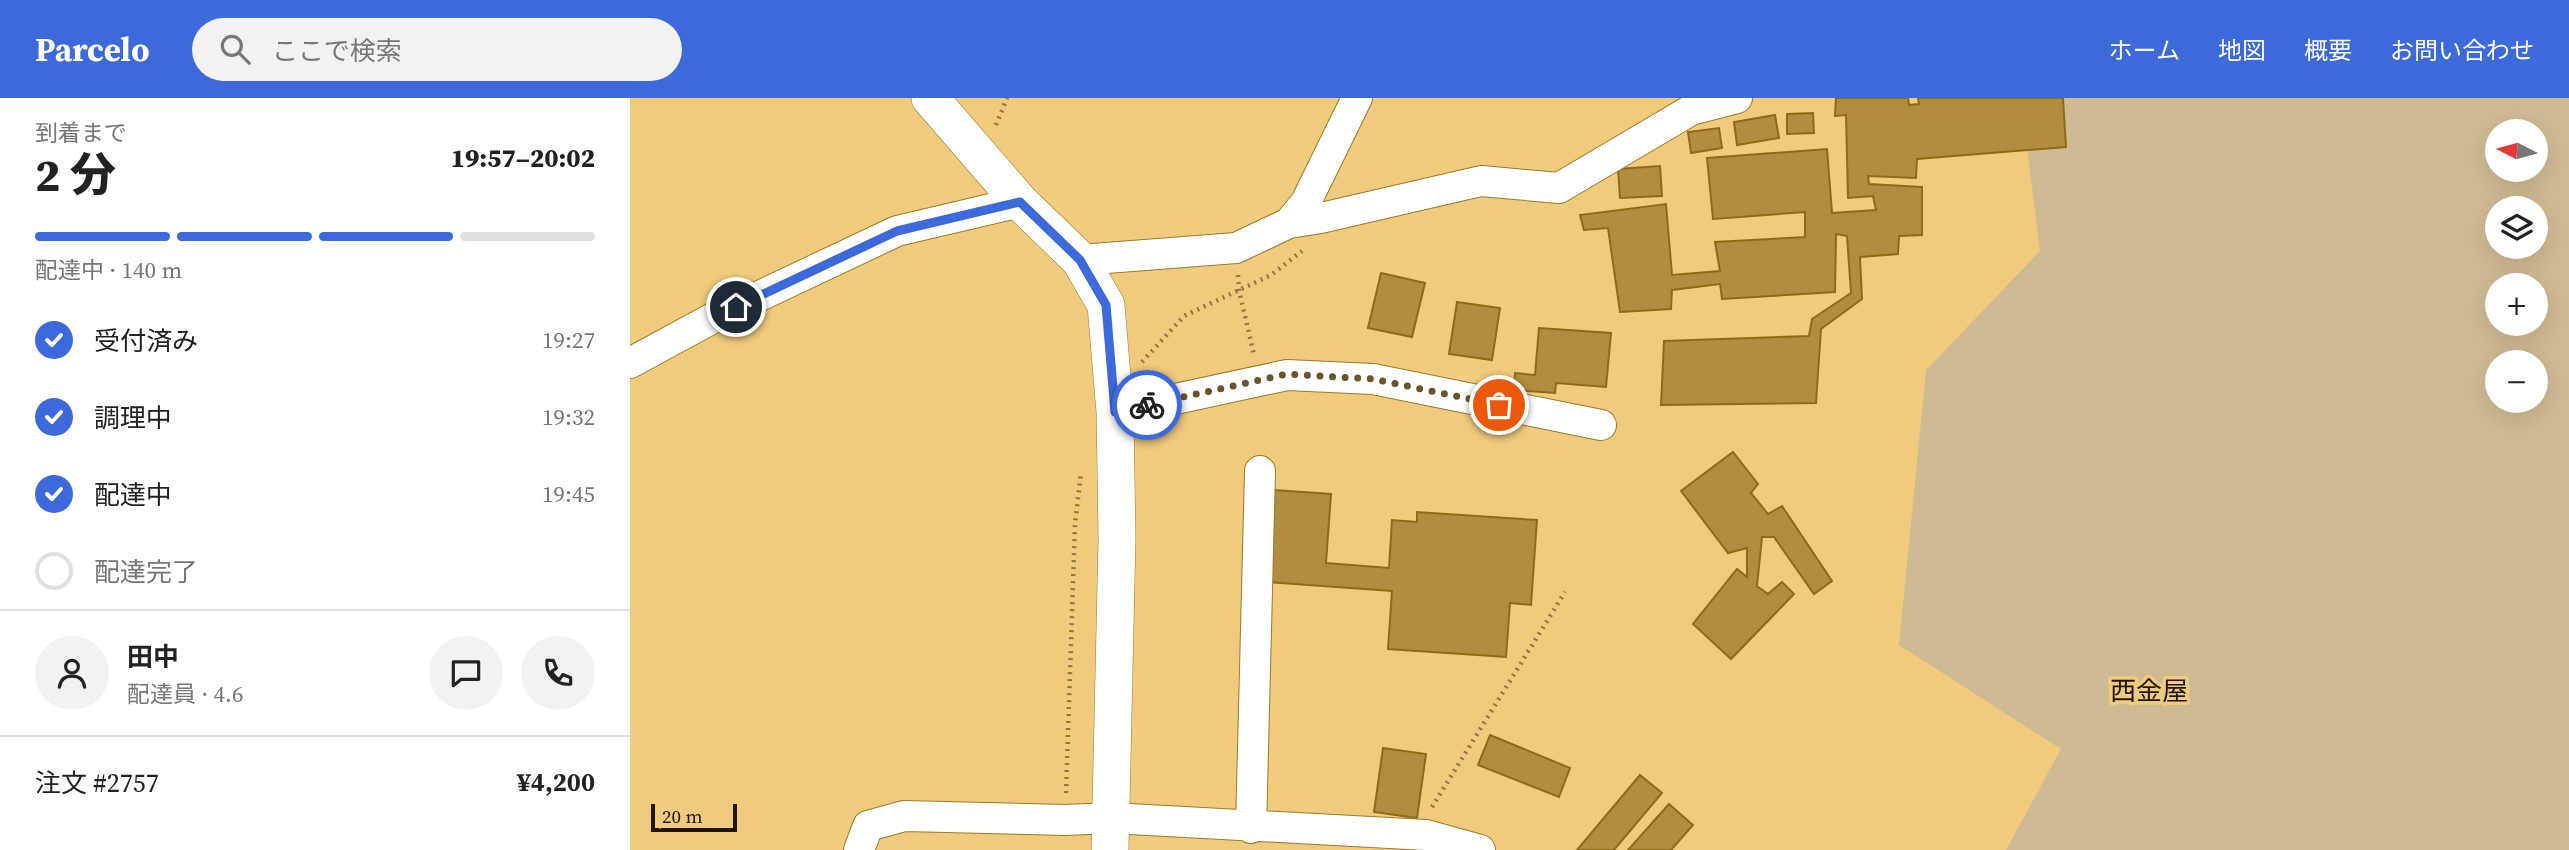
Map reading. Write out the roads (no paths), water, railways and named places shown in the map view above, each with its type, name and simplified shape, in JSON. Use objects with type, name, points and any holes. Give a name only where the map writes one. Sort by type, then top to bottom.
[{"type":"street","points":[[930,98],[1020,202],[1080,260],[1106,305],[1115,412],[1117,538],[1111,834]]},
{"type":"street","points":[[1289,223],[1306,202],[1357,98]]},
{"type":"street","points":[[1080,260],[1236,248],[1289,223],[1481,181],[1559,188],[1691,110],[1737,98]]},
{"type":"street","points":[[630,363],[713,318],[897,231],[1020,202]]},
{"type":"street","points":[[1115,412],[1287,374],[1373,379],[1601,425]]},
{"type":"street","points":[[1251,828],[1260,471]]},
{"type":"street","points":[[859,850],[868,826],[904,816],[1065,820],[1111,834],[1251,828],[1426,835],[1480,850]]},
{"type":"district","name":"西金屋","points":[[2149,691]]}]
